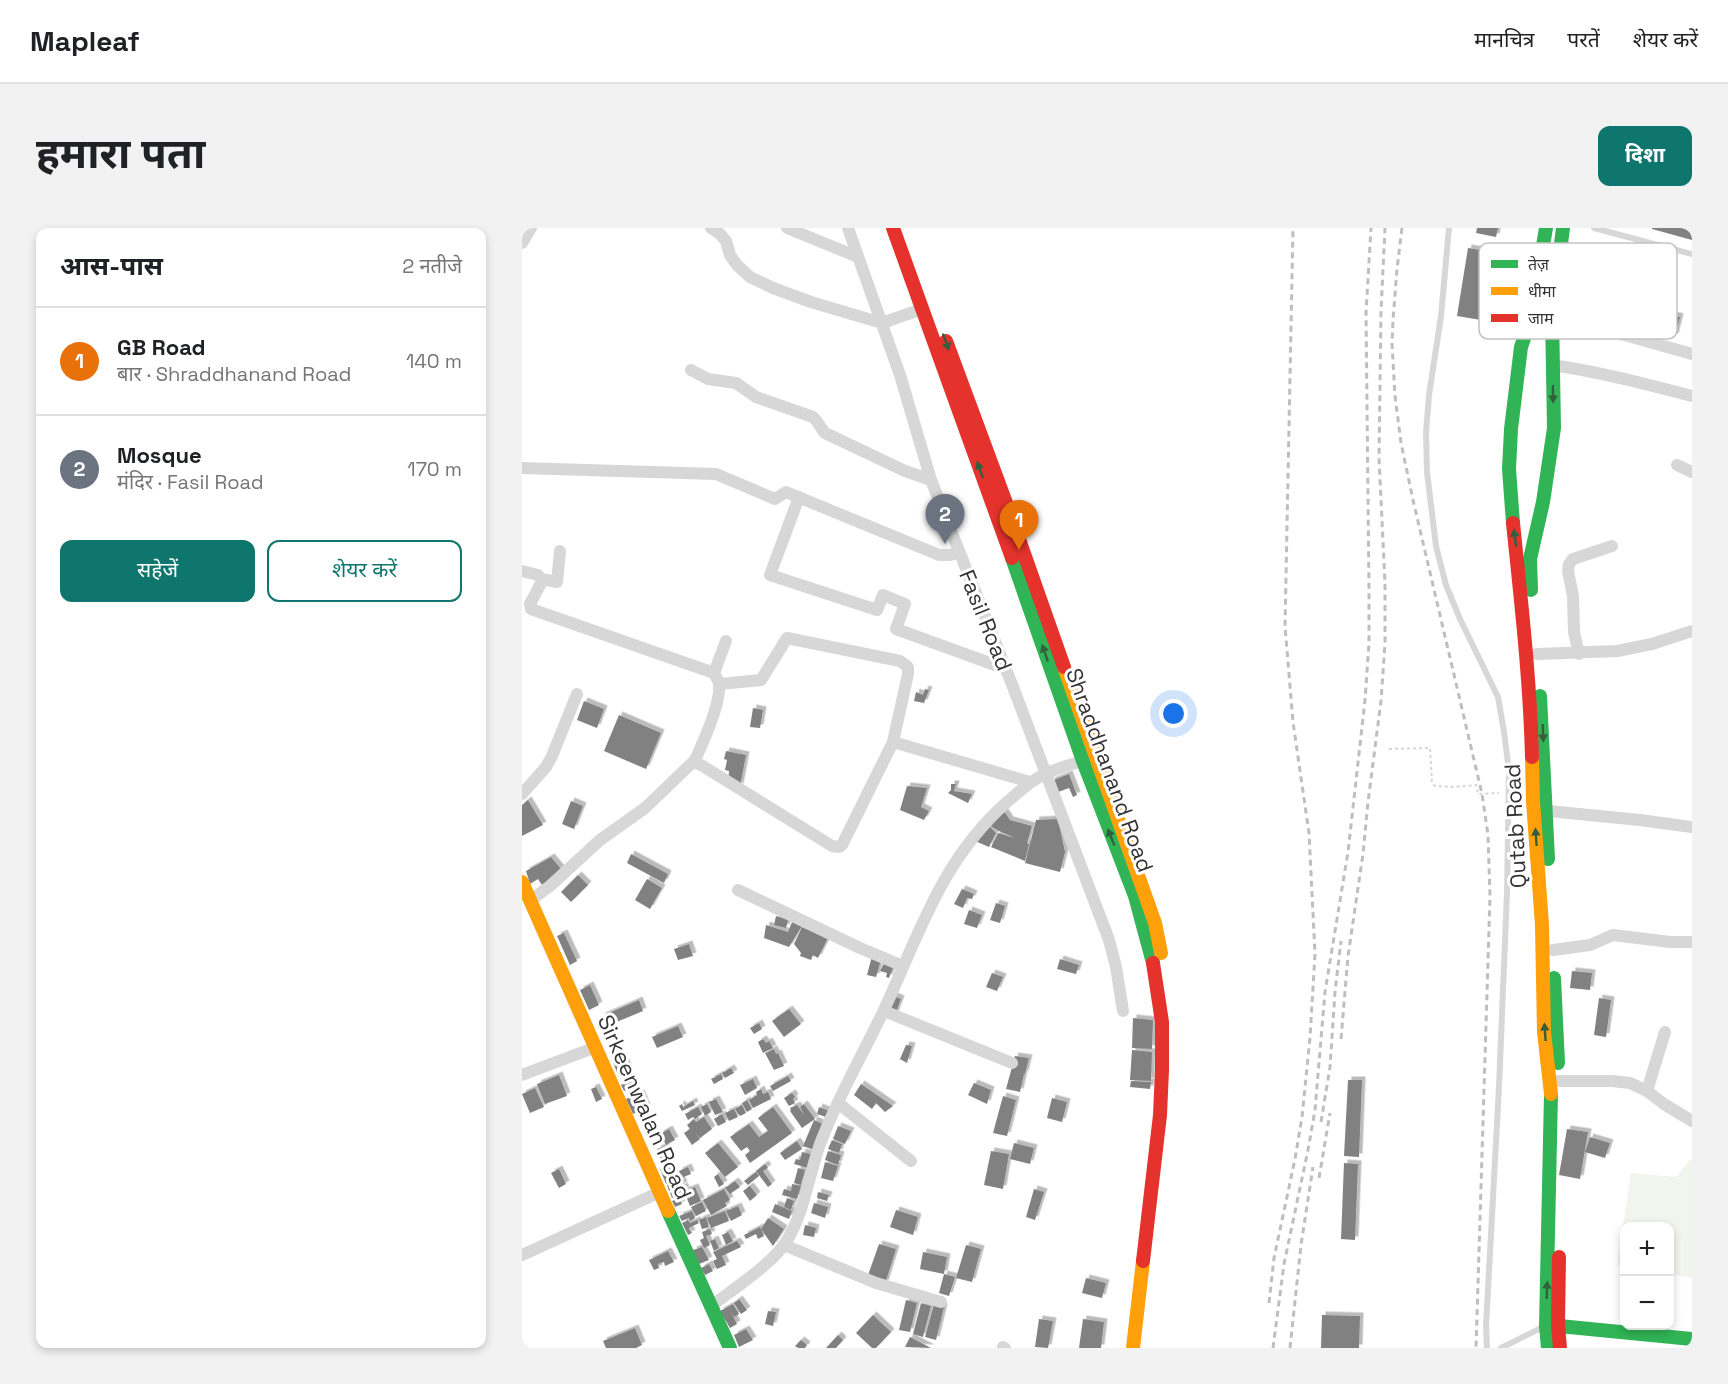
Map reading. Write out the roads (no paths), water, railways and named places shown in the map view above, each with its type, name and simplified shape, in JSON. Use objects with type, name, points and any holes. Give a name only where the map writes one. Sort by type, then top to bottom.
[{"type":"street","points":[[522,243],[531,228]]},
{"type":"street","points":[[711,228],[726,241],[730,255],[737,265],[750,277],[772,288],[882,323],[922,309]]},
{"type":"street","points":[[787,228],[858,256]]},
{"type":"street","name":"Fasil Road","points":[[848,228],[882,323],[932,480],[1109,940],[1123,1011]]},
{"type":"street","name":"Shraddhanand Road","points":[[892,228],[1029,588]]},
{"type":"street","name":"Shraddhanand Road","points":[[904,228],[1089,759],[1135,896],[1152,958],[1162,1022],[1160,1115],[1133,1348]]},
{"type":"street","name":"Qutab Road","points":[[1543,243],[1546,228]]},
{"type":"street","name":"Qutab Road","points":[[1561,243],[1563,228]]},
{"type":"street","name":"Qutab Road","points":[[1524,339],[1511,429],[1509,469],[1512,518],[1524,573],[1537,654],[1542,718],[1540,810],[1544,1032],[1551,1090],[1552,1325],[1560,1348]]},
{"type":"street","name":"Qutab Road","points":[[1548,1348],[1552,1325],[1559,1081],[1553,950],[1531,715],[1524,573],[1530,559],[1543,502],[1554,428],[1552,339]]},
{"type":"street","points":[[1640,339],[1692,354]]},
{"type":"street","points":[[1552,365],[1632,380],[1692,396]]},
{"type":"street","points":[[690,370],[708,379],[736,383],[756,397],[813,417],[825,433],[905,471],[932,480]]},
{"type":"street","points":[[1677,465],[1692,472]]},
{"type":"street","points":[[522,468],[716,474],[776,499],[786,492],[939,555],[959,552]]},
{"type":"street","points":[[799,497],[770,574],[877,609],[883,595],[905,604],[896,629],[1006,669]]},
{"type":"street","points":[[1579,654],[1573,621],[1569,564],[1572,559],[1612,546]]},
{"type":"street","points":[[522,571],[538,575],[541,579],[557,582],[560,551]]},
{"type":"street","points":[[541,579],[530,604],[531,609],[717,678],[761,680],[787,638],[900,661],[908,667],[893,742],[845,841],[839,847],[832,846],[694,762]]},
{"type":"street","points":[[1537,654],[1617,651],[1652,644],[1692,631]]},
{"type":"street","points":[[531,900],[550,886],[600,840],[645,808],[690,763],[694,762],[719,698],[717,678],[726,642]]},
{"type":"street","points":[[522,794],[546,767],[577,694]]},
{"type":"street","points":[[893,742],[1030,782]]},
{"type":"street","points":[[710,1307],[748,1278],[784,1245],[794,1226],[817,1151],[838,1103],[884,1011],[919,928],[960,855],[998,811],[1030,782],[1045,774],[1089,759]]},
{"type":"street","name":"Shraddhanand Road","points":[[1089,759],[1155,923],[1167,981],[1170,1011],[1172,1063],[1168,1126],[1143,1348]]},
{"type":"street","points":[[1540,810],[1692,828]]},
{"type":"street","name":"Sirkeenwalan Road","points":[[522,882],[730,1348]]},
{"type":"street","points":[[738,891],[903,966]]},
{"type":"street","points":[[1553,950],[1590,945],[1613,935],[1670,942],[1692,942]]},
{"type":"street","points":[[884,1011],[1012,1063]]},
{"type":"street","points":[[1647,1091],[1665,1032]]},
{"type":"street","points":[[522,1075],[596,1047]]},
{"type":"street","points":[[1559,1081],[1629,1083],[1647,1091],[1692,1121]]},
{"type":"street","points":[[838,1103],[911,1161]]},
{"type":"street","points":[[522,1255],[660,1192]]},
{"type":"street","points":[[784,1245],[876,1283],[941,1302]]},
{"type":"street","points":[[1552,1325],[1692,1339]]},
{"type":"lane","points":[[1449,228],[1441,316],[1426,433],[1427,472],[1436,546],[1446,585],[1498,697],[1509,771],[1507,893],[1486,1326],[1487,1348]]},
{"type":"lane","points":[[1594,228],[1651,243]]},
{"type":"lane","points":[[1677,250],[1692,254]]},
{"type":"lane","points":[[1501,1348],[1552,1325]]},
{"type":"railway","points":[[1269,1303],[1274,1258],[1302,1117],[1315,954],[1309,833],[1293,722],[1285,626],[1293,228]]},
{"type":"railway","points":[[1273,1348],[1284,1264],[1315,1110],[1325,992],[1348,852],[1365,700],[1369,643],[1366,313],[1371,228]]},
{"type":"railway","points":[[1341,1039],[1348,956],[1381,701],[1385,643],[1385,583],[1379,458],[1381,311],[1385,228]]},
{"type":"railway","points":[[1402,228],[1392,344],[1401,443],[1482,794],[1488,835],[1490,896],[1476,1348]]},
{"type":"railway","points":[[1321,1122],[1330,1067],[1341,941]]},
{"type":"railway","points":[[1319,1178],[1330,1113]]},
{"type":"railway","points":[[1290,1348],[1301,1245],[1313,1167]]},
{"type":"place","name":"Mosque","points":[[945,544]]},
{"type":"place","name":"GB Road","points":[[1019,550]]}]
